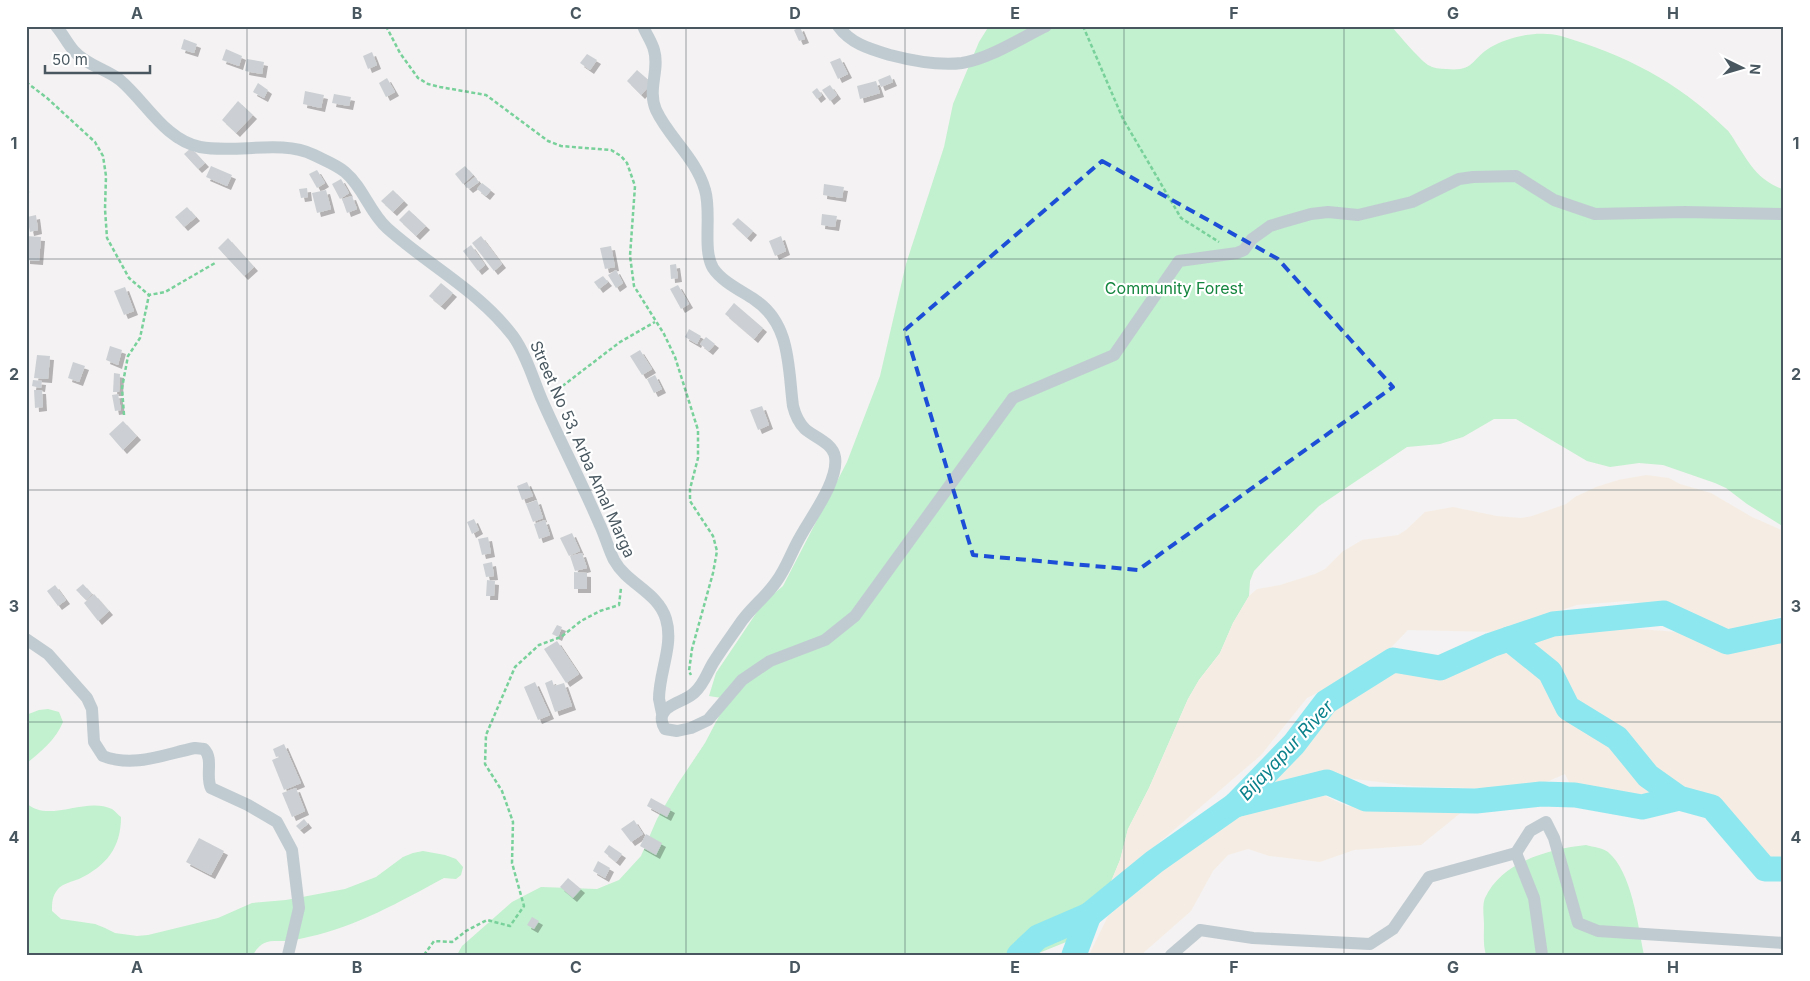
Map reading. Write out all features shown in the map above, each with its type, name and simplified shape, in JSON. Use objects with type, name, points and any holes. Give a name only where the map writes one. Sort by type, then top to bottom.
[{"type":"street","name":"Street No 53, Arba Amal Marga","points":[[56,26],[74,51],[119,79],[179,139],[190,144],[210,148],[301,150],[344,172],[356,185],[373,212],[386,227],[461,286],[503,324],[515,338],[524,356],[600,523],[613,558],[623,574],[643,588],[660,606],[667,622],[666,657],[659,699],[662,714]]},
{"type":"street","points":[[643,26],[654,50],[655,66],[651,90],[655,108],[697,169],[706,192],[709,248],[714,268],[728,282],[766,308],[775,318],[784,340],[793,406],[796,415],[805,429],[830,447],[835,457],[835,468],[824,495],[817,510],[797,541],[785,570],[744,618],[696,691],[685,700],[666,709],[662,714],[662,724],[666,729],[677,731],[708,720],[742,680],[770,661],[825,640],[855,616],[1013,398],[1114,355],[1179,261],[1237,253],[1244,250],[1252,239],[1270,226],[1283,222],[1311,214],[1328,212],[1358,215],[1412,202],[1459,179],[1473,177],[1516,176],[1554,200],[1595,214],[1686,212],[1784,214]]},
{"type":"street","points":[[838,26],[853,41],[868,49],[904,59],[936,64],[963,63],[983,57],[1046,26]]},
{"type":"street","points":[[26,640],[48,654],[87,698],[92,709],[94,742],[103,756],[117,760],[143,761],[195,748],[204,749],[209,756],[208,779],[211,788],[248,805],[277,822],[292,850],[299,908],[288,955]]},
{"type":"street","points":[[1171,955],[1200,930],[1253,938],[1370,944],[1393,929],[1429,877],[1516,853],[1530,831],[1546,822],[1554,838],[1578,923],[1598,931],[1784,943]]},
{"type":"street","points":[[1516,853],[1534,898],[1542,955]]},
{"type":"path","points":[[386,26],[400,54],[414,74],[423,81],[440,87],[486,95],[534,132],[554,143],[561,146],[611,150],[621,156],[627,163],[635,186],[630,256],[633,281],[636,292],[664,334],[675,357],[698,430],[698,458],[690,489],[690,501],[713,536],[717,551],[713,573],[692,648],[690,671],[696,691]]},
{"type":"path","points":[[1082,26],[1123,119],[1181,218],[1237,253]]},
{"type":"path","points":[[26,82],[47,98],[95,142],[103,156],[106,176],[104,209],[107,238],[129,278],[149,295]]},
{"type":"path","points":[[26,191],[28,192],[26,196]]},
{"type":"path","points":[[149,295],[165,292],[215,263]]},
{"type":"path","points":[[124,415],[122,388],[128,356],[140,338],[149,295]]},
{"type":"path","points":[[543,401],[620,342],[655,322]]},
{"type":"path","points":[[424,955],[434,942],[452,942],[466,931],[487,920],[510,926],[524,906],[512,863],[513,822],[502,791],[485,764],[486,735],[516,667],[539,645],[561,637],[582,621],[600,611],[619,605],[623,574]]},
{"type":"highlighted area","points":[[1102,161],[1278,259],[1393,387],[1138,570],[973,555],[905,330]]},
{"type":"green space","name":"Community Forest","points":[[989,26],[1391,26],[1424,62],[1439,69],[1462,69],[1468,67],[1491,47],[1516,37],[1552,34],[1607,52],[1669,83],[1707,111],[1727,130],[1751,165],[1761,176],[1784,190],[1784,527],[1747,504],[1726,488],[1715,483],[1663,465],[1639,463],[1610,467],[1587,461],[1516,419],[1494,419],[1463,437],[1440,444],[1407,447],[1319,506],[1254,571],[1250,581],[1249,596],[1233,623],[1220,653],[1199,680],[1188,699],[1149,788],[1128,829],[1120,860],[1098,913],[1076,938],[1034,955],[457,955],[462,946],[512,902],[541,887],[597,889],[619,880],[641,856],[657,819],[705,743],[728,699],[709,696],[716,673],[763,603],[783,586],[847,462],[880,376],[906,264],[944,147],[953,104],[979,42]]},
{"type":"green space","points":[[48,709],[59,712],[63,722],[52,740],[26,764],[26,715]]},
{"type":"green space","points":[[26,803],[35,809],[45,811],[101,806],[112,809],[121,817],[118,838],[110,855],[89,874],[60,887],[55,894],[52,905],[52,911],[61,919],[95,924],[115,933],[137,936],[148,935],[218,918],[252,903],[286,900],[345,889],[376,877],[403,857],[423,851],[456,859],[463,867],[461,875],[456,879],[444,878],[361,920],[326,933],[305,938],[267,942],[260,946],[253,955],[26,955]]},
{"type":"green space","points":[[1586,845],[1608,852],[1623,872],[1633,900],[1644,955],[1486,955],[1484,944],[1484,904],[1485,898],[1493,885],[1515,866],[1528,859],[1557,850]]},
{"type":"sand","points":[[1646,475],[1669,478],[1680,484],[1711,493],[1752,517],[1784,531],[1784,615],[1732,634],[1684,610],[1627,601],[1577,605],[1495,632],[1408,630],[1377,662],[1307,698],[1261,755],[1132,866],[1098,913],[1120,860],[1128,829],[1149,788],[1188,699],[1199,680],[1220,653],[1233,623],[1249,596],[1257,589],[1280,585],[1315,574],[1325,569],[1342,552],[1362,540],[1398,535],[1425,512],[1453,507],[1497,516],[1521,518],[1566,504],[1575,497],[1596,487],[1618,480]]},
{"type":"sand","points":[[1600,626],[1678,632],[1726,649],[1784,640],[1784,861],[1774,862],[1739,824],[1673,785],[1632,740],[1573,699],[1564,676],[1530,641]]},
{"type":"sand","points":[[1509,646],[1546,682],[1567,718],[1614,741],[1632,772],[1654,781],[1667,796],[1647,801],[1572,788],[1565,774],[1537,786],[1496,789],[1412,786],[1338,777],[1301,779],[1264,786],[1344,693],[1400,670],[1445,673]]},
{"type":"sand","points":[[1321,794],[1347,806],[1463,811],[1421,845],[1354,850],[1320,862],[1269,856],[1248,849],[1228,855],[1213,871],[1191,911],[1141,955],[1089,955],[1108,916],[1236,811]]},
{"type":"building","points":[[800,27],[805,39],[799,41],[794,30]]},
{"type":"building","points":[[184,39],[197,44],[194,53],[181,49]]},
{"type":"building","points":[[226,49],[242,56],[239,66],[222,60]]},
{"type":"building","points":[[372,52],[377,65],[368,69],[363,56]]},
{"type":"building","points":[[587,54],[597,60],[590,70],[580,63]]},
{"type":"building","points":[[840,58],[848,74],[838,79],[830,62]]},
{"type":"building","points":[[247,59],[264,62],[262,74],[245,71]]},
{"type":"building","points":[[637,70],[652,83],[641,95],[627,81]]},
{"type":"building","points":[[890,75],[893,82],[881,87],[878,80]]},
{"type":"building","points":[[387,78],[395,92],[386,97],[379,83]]},
{"type":"building","points":[[876,81],[880,93],[860,99],[857,86]]},
{"type":"building","points":[[258,83],[268,90],[264,98],[253,92]]},
{"type":"building","points":[[830,85],[837,95],[830,101],[822,90]]},
{"type":"building","points":[[817,88],[822,95],[817,99],[812,92]]},
{"type":"building","points":[[305,91],[324,95],[321,108],[303,104]]},
{"type":"building","points":[[334,94],[351,97],[349,106],[332,103]]},
{"type":"building","points":[[238,101],[253,115],[236,133],[222,120]]},
{"type":"building","points":[[191,148],[205,163],[198,169],[184,154]]},
{"type":"building","points":[[211,166],[232,175],[227,186],[206,177]]},
{"type":"building","points":[[465,166],[473,175],[463,184],[455,174]]},
{"type":"building","points":[[317,170],[325,183],[317,188],[309,174]]},
{"type":"building","points":[[475,177],[479,182],[469,189],[465,185]]},
{"type":"building","points":[[341,179],[349,193],[340,199],[332,184]]},
{"type":"building","points":[[482,183],[491,190],[486,196],[477,189]]},
{"type":"building","points":[[824,184],[844,187],[842,198],[823,195]]},
{"type":"building","points":[[307,188],[308,197],[301,198],[299,189]]},
{"type":"building","points":[[326,190],[331,209],[317,213],[312,193]]},
{"type":"building","points":[[393,190],[404,201],[393,212],[381,201]]},
{"type":"building","points":[[352,196],[357,209],[347,213],[342,199]]},
{"type":"building","points":[[187,207],[196,217],[184,227],[175,217]]},
{"type":"building","points":[[409,210],[426,226],[416,236],[399,220]]},
{"type":"building","points":[[822,214],[837,216],[835,227],[821,225]]},
{"type":"building","points":[[36,215],[38,230],[30,232],[27,217]]},
{"type":"building","points":[[738,218],[753,231],[747,238],[732,224]]},
{"type":"building","points":[[26,236],[41,237],[39,261],[26,260]]},
{"type":"building","points":[[481,236],[502,264],[494,271],[472,243]]},
{"type":"building","points":[[781,236],[786,251],[775,256],[769,241]]},
{"type":"building","points":[[228,238],[254,267],[244,276],[218,248]]},
{"type":"building","points":[[471,245],[485,265],[478,271],[463,251]]},
{"type":"building","points":[[611,246],[615,267],[605,269],[600,248]]},
{"type":"building","points":[[676,264],[678,278],[671,279],[670,265]]},
{"type":"building","points":[[616,270],[623,283],[616,288],[608,275]]},
{"type":"building","points":[[603,276],[608,282],[599,289],[594,282]]},
{"type":"building","points":[[441,283],[453,293],[441,306],[429,296]]},
{"type":"building","points":[[678,285],[689,304],[681,309],[670,289]]},
{"type":"building","points":[[125,287],[134,311],[124,315],[114,291]]},
{"type":"building","points":[[734,303],[763,328],[754,339],[725,314]]},
{"type":"building","points":[[689,329],[701,336],[697,344],[685,337]]},
{"type":"building","points":[[706,337],[715,344],[709,351],[700,344]]},
{"type":"building","points":[[110,346],[122,350],[118,365],[106,360]]},
{"type":"building","points":[[640,350],[652,369],[642,375],[630,356]]},
{"type":"building","points":[[37,355],[50,356],[48,379],[34,378]]},
{"type":"building","points":[[73,362],[85,366],[79,382],[68,378]]},
{"type":"building","points":[[114,373],[120,374],[119,392],[113,392]]},
{"type":"building","points":[[655,375],[662,389],[654,393],[647,379]]},
{"type":"building","points":[[33,380],[42,381],[41,388],[32,386]]},
{"type":"building","points":[[34,390],[42,390],[43,407],[35,408]]},
{"type":"building","points":[[118,394],[121,410],[115,411],[112,395]]},
{"type":"building","points":[[762,406],[769,425],[758,430],[750,410]]},
{"type":"building","points":[[123,421],[137,436],[123,450],[109,434]]},
{"type":"building","points":[[527,482],[533,496],[522,500],[517,486]]},
{"type":"building","points":[[537,500],[543,518],[533,522],[526,504]]},
{"type":"building","points":[[474,519],[479,530],[472,534],[467,522]]},
{"type":"building","points":[[545,520],[550,535],[539,539],[534,524]]},
{"type":"building","points":[[572,533],[580,551],[569,556],[560,538]]},
{"type":"building","points":[[488,537],[491,553],[482,555],[478,539]]},
{"type":"building","points":[[582,553],[587,568],[575,571],[570,556]]},
{"type":"building","points":[[492,562],[494,576],[486,577],[483,564]]},
{"type":"building","points":[[574,572],[587,573],[587,589],[574,589]]},
{"type":"building","points":[[487,580],[495,581],[494,596],[486,596]]},
{"type":"building","points":[[83,584],[92,594],[86,600],[76,590]]},
{"type":"building","points":[[55,585],[66,600],[58,606],[47,591]]},
{"type":"building","points":[[94,594],[109,611],[98,621],[84,603]]},
{"type":"building","points":[[557,625],[562,627],[558,637],[552,634]]},
{"type":"building","points":[[557,641],[579,674],[566,683],[544,649]]},
{"type":"building","points":[[552,680],[554,686],[564,683],[572,706],[555,712],[545,683]]},
{"type":"building","points":[[535,682],[550,715],[538,720],[524,687]]},
{"type":"building","points":[[284,744],[301,783],[284,790],[272,760],[284,755],[276,757],[273,749]]},
{"type":"building","points":[[296,788],[305,811],[292,817],[282,793]]},
{"type":"building","points":[[651,798],[671,809],[667,817],[647,806]]},
{"type":"building","points":[[304,819],[308,824],[300,830],[296,826]]},
{"type":"building","points":[[634,820],[643,834],[631,842],[621,829]]},
{"type":"building","points":[[646,834],[662,843],[656,855],[640,846]]},
{"type":"building","points":[[199,838],[224,851],[211,875],[186,862]]},
{"type":"building","points":[[609,845],[622,854],[616,862],[604,852]]},
{"type":"building","points":[[598,861],[610,868],[605,878],[593,871]]},
{"type":"building","points":[[568,878],[581,889],[573,898],[560,887]]},
{"type":"building","points":[[532,917],[539,921],[534,929],[527,925]]},
{"type":"waterway","name":"Bijayapur River","points":[[1019,955],[1038,937],[1089,915],[1154,862],[1235,805],[1294,744],[1326,702],[1393,660],[1440,668],[1491,645],[1553,624],[1664,613],[1727,642],[1784,630]]},
{"type":"waterway","points":[[1509,639],[1550,672],[1568,708],[1617,738],[1648,776],[1679,798],[1712,807],[1765,869],[1784,869]]},
{"type":"waterway","points":[[1235,805],[1327,782],[1366,799],[1476,801],[1541,794],[1575,795],[1642,807],[1679,798]]},
{"type":"waterway","points":[[1074,955],[1089,915]]}]
